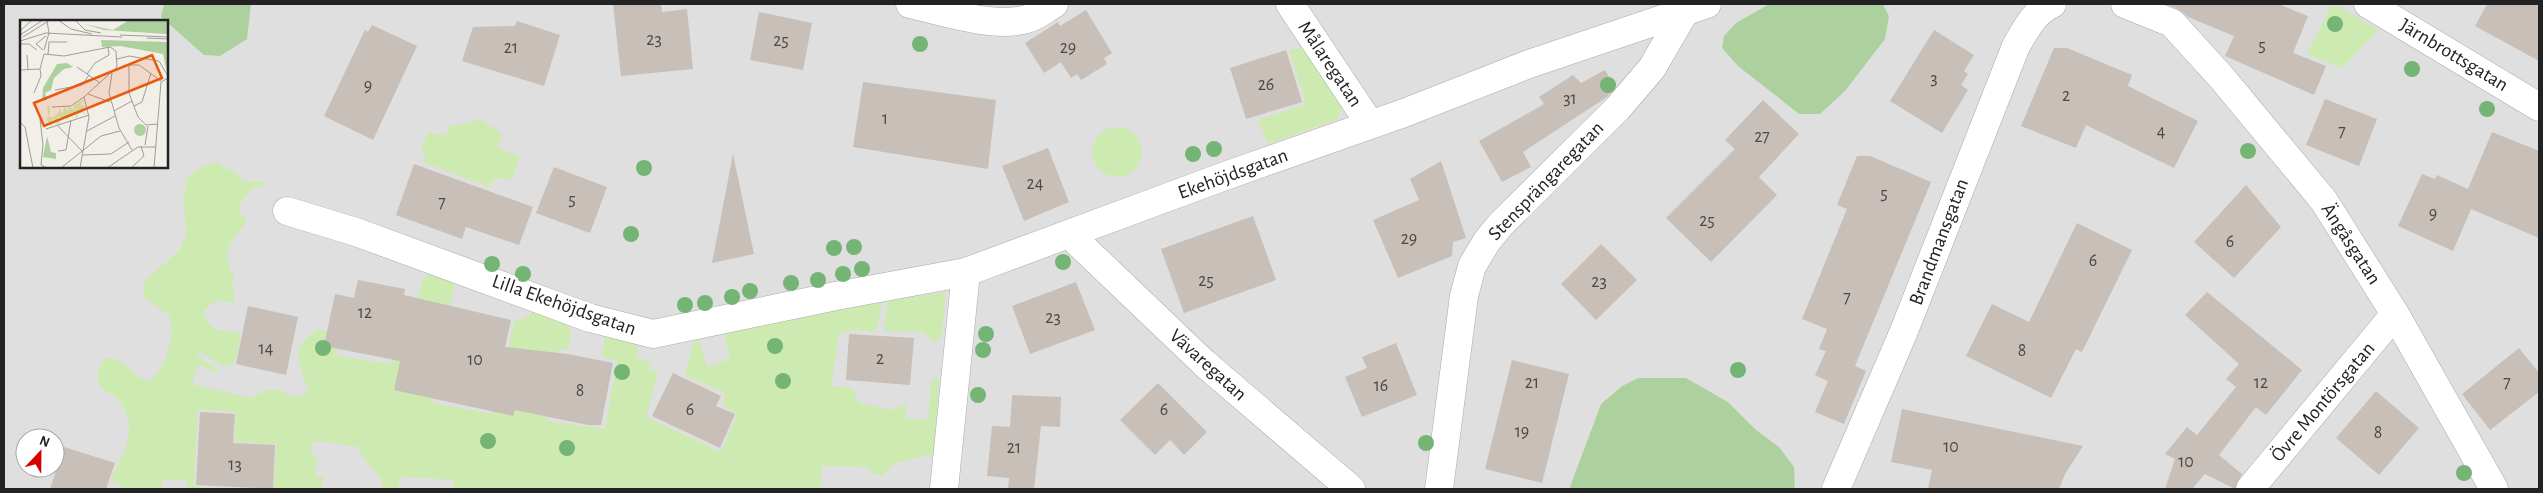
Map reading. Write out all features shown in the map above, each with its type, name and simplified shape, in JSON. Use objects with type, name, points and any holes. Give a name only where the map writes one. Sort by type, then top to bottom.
[{"type":"street","points":[[910,4],[990,21],[1014,22],[1028,19],[1054,4]]},
{"type":"street","name":"Målaregatan","points":[[1290,4],[1370,124]]},
{"type":"street","name":"Brandmansgatan","points":[[1836,489],[1904,331],[2016,46],[2030,22],[2043,8],[2052,4]]},
{"type":"street","name":"Ängåsgatan","points":[[2125,4],[2172,24],[2222,78],[2324,201],[2395,314],[2494,489]]},
{"type":"street","name":"Järnbrottsgatan","points":[[2368,4],[2539,107]]},
{"type":"street","name":"Ekehöjdsgatan","points":[[966,272],[1530,64],[1695,8]]},
{"type":"street","name":"Stensprängaregatan","points":[[1439,489],[1464,296],[1472,266],[1483,246],[1501,224],[1618,108],[1646,75],[1695,8]]},
{"type":"street","name":"Lilla Ekehöjdsgatan","points":[[286,211],[356,232],[590,318],[653,334],[836,296],[966,272]]},
{"type":"street","name":"Vävaregatan","points":[[1070,235],[1204,363],[1351,489]]},
{"type":"street","points":[[944,489],[966,272]]},
{"type":"street","name":"Övre Montörsgatan","points":[[2250,489],[2395,314]]},
{"type":"shaded area","points":[[4,4],[1769,4],[1736,23],[1739,67],[1799,114],[1820,114],[1889,16],[1883,4],[2539,4],[2539,489],[1795,489],[1796,484],[1779,447],[1755,429],[1728,402],[1685,378],[1638,378],[1622,386],[1601,404],[1569,489],[4,489]]},
{"type":"green space","points":[[164,4],[251,4],[247,39],[220,56],[204,55],[168,23],[168,20],[161,17]]},
{"type":"green space","points":[[1769,4],[1883,4],[1889,16],[1885,39],[1845,91],[1820,114],[1799,114],[1739,67],[1722,48],[1724,36],[1736,23]]},
{"type":"green space","points":[[2332,4],[2378,30],[2342,68],[2307,54]]},
{"type":"green space","points":[[1302,48],[1343,104],[1338,119],[1268,144],[1258,120],[1306,104],[1289,50]]},
{"type":"green space","points":[[481,119],[502,134],[498,148],[520,157],[512,180],[495,178],[490,187],[423,162],[426,153],[421,151],[428,132],[445,136],[451,125],[462,125]]},
{"type":"green space","points":[[1122,127],[1135,134],[1141,142],[1141,162],[1135,170],[1127,176],[1112,177],[1099,170],[1093,162],[1092,147],[1099,134],[1107,128]]},
{"type":"green space","points":[[215,162],[237,174],[242,181],[268,182],[250,191],[238,207],[240,213],[247,219],[228,250],[229,265],[234,276],[232,281],[235,303],[216,300],[204,311],[205,318],[214,329],[241,333],[235,363],[224,366],[199,352],[197,356],[219,370],[217,372],[197,365],[192,384],[251,398],[264,391],[280,389],[291,396],[305,394],[308,388],[298,356],[303,342],[318,329],[340,334],[336,355],[390,364],[406,344],[423,278],[431,273],[449,278],[454,285],[450,307],[454,309],[433,403],[494,414],[514,321],[521,320],[534,312],[565,322],[571,330],[568,350],[558,349],[546,414],[547,421],[605,429],[617,361],[602,356],[605,335],[638,345],[636,358],[651,363],[650,370],[658,371],[646,417],[721,452],[738,414],[723,405],[725,392],[685,376],[694,341],[699,339],[707,367],[730,359],[723,332],[740,326],[882,302],[876,332],[849,330],[839,335],[831,386],[853,388],[856,399],[860,403],[892,410],[906,403],[905,418],[928,420],[931,382],[934,378],[939,377],[935,453],[894,464],[882,476],[870,473],[869,467],[822,466],[820,489],[453,489],[454,480],[400,477],[398,489],[383,489],[380,478],[358,447],[319,441],[312,443],[312,455],[317,456],[316,477],[324,477],[322,489],[274,489],[276,444],[234,442],[236,412],[198,410],[194,485],[204,487],[204,489],[187,489],[187,481],[162,480],[161,489],[122,489],[123,486],[111,480],[123,455],[129,436],[128,421],[126,412],[119,400],[100,386],[97,378],[99,369],[105,358],[112,359],[123,364],[149,382],[160,368],[170,343],[170,316],[143,297],[145,280],[179,251],[187,232],[183,204],[187,178],[200,168]]},
{"type":"green space","points":[[946,292],[942,334],[936,343],[922,332],[884,331],[887,301]]},
{"type":"green space","points":[[1638,378],[1686,378],[1728,402],[1755,429],[1779,447],[1794,467],[1795,489],[1569,489],[1601,404],[1622,386]]},
{"type":"building","points":[[613,4],[661,4],[662,12],[687,9],[693,69],[621,76]]},
{"type":"building","points":[[2166,4],[2278,4],[2308,16],[2293,53],[2326,66],[2314,95],[2225,56],[2234,36],[2188,17],[2178,9]]},
{"type":"building","points":[[2487,4],[2539,4],[2539,61],[2475,26]]},
{"type":"building","points":[[1086,10],[1112,53],[1104,58],[1107,64],[1081,80],[1077,74],[1071,78],[1061,62],[1044,73],[1025,43],[1058,22],[1060,26]]},
{"type":"building","points":[[759,12],[812,23],[803,70],[750,60]]},
{"type":"building","points":[[517,21],[560,35],[544,86],[462,61],[473,27],[515,26]]},
{"type":"building","points":[[372,25],[417,46],[373,140],[324,116],[365,30],[368,32]]},
{"type":"building","points":[[1934,30],[1974,55],[1964,71],[1968,74],[1961,85],[1968,90],[1942,133],[1890,101]]},
{"type":"building","points":[[2054,48],[2067,48],[2132,75],[2128,86],[2198,121],[2174,168],[2086,125],[2076,148],[2021,126]]},
{"type":"building","points":[[1286,50],[1302,102],[1246,119],[1230,68]]},
{"type":"building","points":[[1605,70],[1615,87],[1607,97],[1523,152],[1531,167],[1502,182],[1479,141],[1544,104],[1539,97],[1573,75],[1581,83]]},
{"type":"building","points":[[863,82],[996,100],[988,169],[853,147]]},
{"type":"building","points":[[2325,99],[2377,119],[2359,166],[2306,145]]},
{"type":"building","points":[[1763,100],[1799,134],[1759,177],[1777,195],[1711,262],[1666,218],[1735,149],[1725,140]]},
{"type":"building","points":[[2492,132],[2539,151],[2539,238],[2471,209],[2453,251],[2398,226],[2422,174],[2435,179],[2437,175],[2468,189]]},
{"type":"building","points":[[1048,148],[1069,202],[1024,221],[1002,166]]},
{"type":"building","points":[[733,154],[754,254],[712,263]]},
{"type":"building","points":[[1857,156],[1870,156],[1931,182],[1855,366],[1866,371],[1844,424],[1815,412],[1828,381],[1815,375],[1826,351],[1819,349],[1827,329],[1802,319],[1847,209],[1837,205]]},
{"type":"building","points":[[1441,161],[1466,238],[1453,242],[1452,256],[1398,278],[1373,220],[1419,200],[1410,179]]},
{"type":"building","points":[[414,164],[533,207],[519,245],[466,227],[462,239],[396,215]]},
{"type":"building","points":[[554,167],[607,187],[590,233],[536,213]]},
{"type":"building","points":[[2246,185],[2281,227],[2234,278],[2194,242]]},
{"type":"building","points":[[1253,216],[1276,280],[1184,313],[1161,249]]},
{"type":"building","points":[[2077,223],[2132,250],[2082,352],[2076,349],[2051,398],[1966,356],[1992,304],[2029,322]]},
{"type":"building","points":[[1601,244],[1637,280],[1596,320],[1561,284]]},
{"type":"building","points":[[358,280],[405,289],[404,295],[511,320],[505,347],[568,354],[613,363],[601,425],[588,425],[515,410],[513,416],[394,390],[400,361],[324,346],[335,294],[354,298]]},
{"type":"building","points":[[1076,282],[1095,330],[1030,354],[1012,306]]},
{"type":"building","points":[[2207,292],[2302,370],[2266,415],[2256,407],[2219,455],[2242,474],[2235,489],[2205,474],[2192,489],[2165,489],[2175,459],[2165,454],[2187,427],[2197,435],[2236,387],[2226,379],[2239,364],[2185,315]]},
{"type":"building","points":[[248,306],[298,317],[286,375],[236,364]]},
{"type":"building","points":[[849,334],[914,338],[910,385],[846,380]]},
{"type":"building","points":[[1396,343],[1417,395],[1362,417],[1345,377],[1367,368],[1362,357]]},
{"type":"building","points":[[2519,348],[2539,373],[2539,392],[2490,430],[2462,394]]},
{"type":"building","points":[[1512,360],[1569,374],[1542,483],[1485,469]]},
{"type":"building","points":[[673,373],[721,396],[716,406],[735,414],[720,448],[652,416]]},
{"type":"building","points":[[1158,383],[1207,432],[1184,455],[1170,440],[1155,455],[1120,420]]},
{"type":"building","points":[[2376,391],[2419,428],[2379,475],[2336,438]]},
{"type":"building","points":[[1012,395],[1061,397],[1060,427],[1041,426],[1034,489],[1008,489],[1009,478],[987,476],[992,426],[1010,427]]},
{"type":"building","points":[[1902,409],[2083,446],[2065,474],[2059,489],[1928,489],[1932,470],[1891,462]]},
{"type":"building","points":[[200,412],[235,414],[233,443],[275,445],[273,489],[196,485]]},
{"type":"building","points":[[65,447],[115,463],[106,489],[50,489],[54,478],[65,478]]}]
